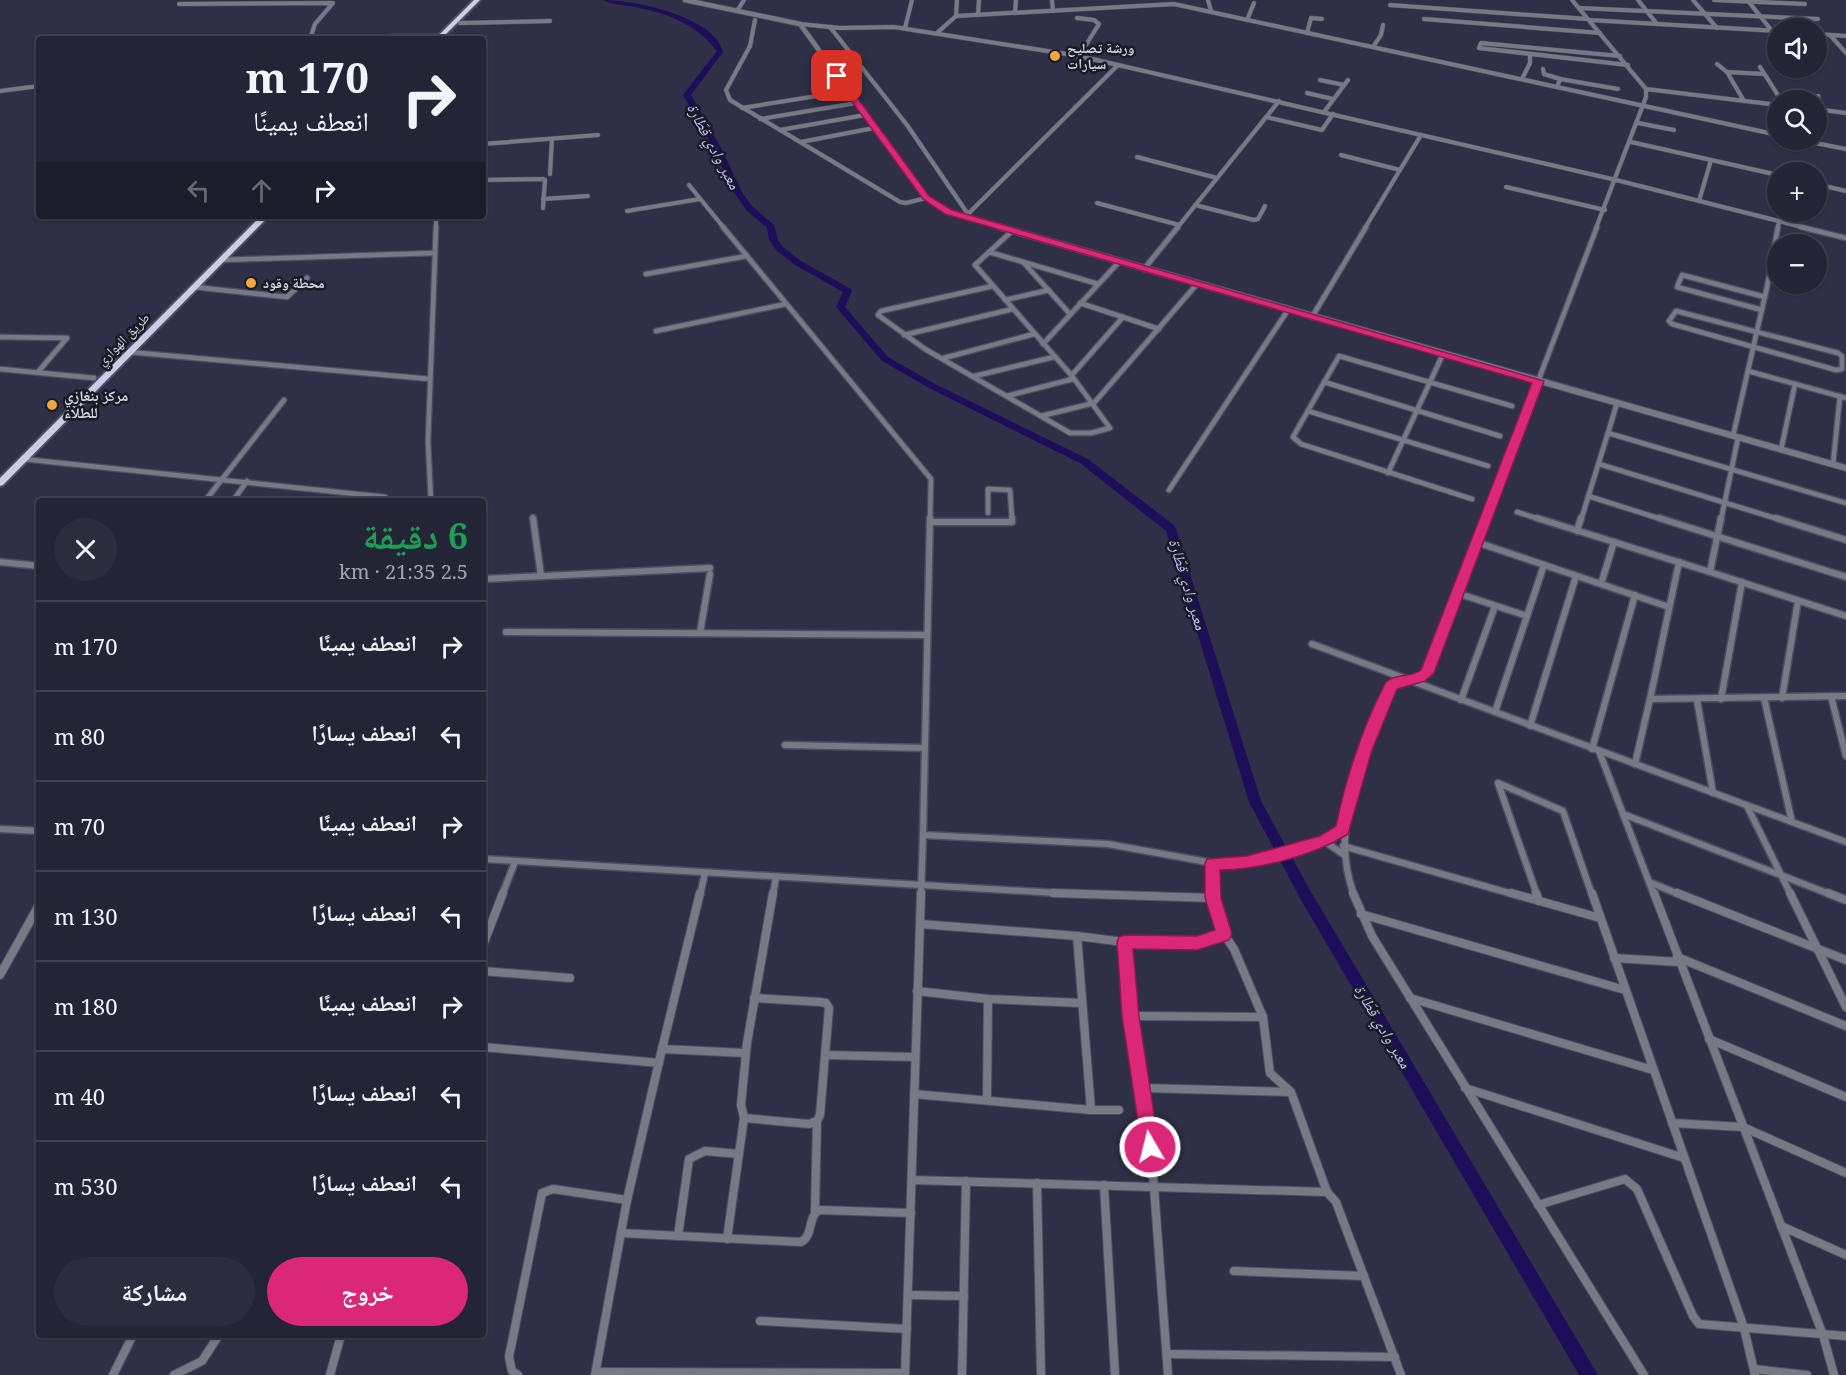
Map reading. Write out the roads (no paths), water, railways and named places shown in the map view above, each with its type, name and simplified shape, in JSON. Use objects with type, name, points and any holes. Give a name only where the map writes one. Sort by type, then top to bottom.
[{"type":"highway","points":[[443,36],[477,0]]},
{"type":"highway","points":[[444,36],[483,0]]},
{"type":"highway","name":"طريق الهواري","points":[[0,473],[255,219]]},
{"type":"highway","name":"طريق الهواري","points":[[0,483],[262,219]]},
{"type":"street","points":[[685,0],[800,24],[830,27],[905,28],[1079,56],[1616,180],[1767,218]]},
{"type":"street","points":[[737,11],[744,0]]},
{"type":"street","points":[[905,28],[912,0]]},
{"type":"street","points":[[956,16],[957,0]]},
{"type":"street","points":[[978,15],[979,0]]},
{"type":"street","points":[[1015,13],[1016,0]]},
{"type":"street","points":[[1053,0],[1053,11]]},
{"type":"street","points":[[1208,0],[1211,12]]},
{"type":"street","points":[[1572,0],[1646,88],[1767,104]]},
{"type":"street","points":[[1638,0],[1657,24]]},
{"type":"street","points":[[1692,0],[1718,28]]},
{"type":"street","points":[[1714,0],[1805,4]]},
{"type":"street","points":[[938,33],[956,16],[1167,2],[1767,133]]},
{"type":"street","points":[[1749,2],[1767,25]]},
{"type":"street","points":[[179,4],[333,3],[315,24],[311,36]]},
{"type":"street","points":[[1247,20],[1254,3]]},
{"type":"street","points":[[1390,5],[1767,31]]},
{"type":"street","points":[[1579,8],[1799,18]]},
{"type":"street","points":[[1077,18],[1094,20],[1099,24],[1079,56]]},
{"type":"street","points":[[1307,33],[1311,18],[1322,19]]},
{"type":"street","points":[[1424,19],[1600,33]]},
{"type":"street","points":[[755,20],[750,46],[726,90],[727,97],[900,202],[906,203],[926,198]]},
{"type":"street","points":[[460,23],[550,21]]},
{"type":"street","points":[[800,24],[926,198],[943,209],[1119,262],[1846,468]]},
{"type":"street","points":[[1373,47],[1381,35],[1383,26]]},
{"type":"street","points":[[830,27],[907,125],[970,217]]},
{"type":"street","points":[[1827,35],[1846,36]]},
{"type":"street","points":[[1830,35],[1846,53]]},
{"type":"street","points":[[1620,56],[1480,43],[1479,48],[1628,65]]},
{"type":"street","points":[[1522,80],[1530,63],[1530,55]]},
{"type":"street","points":[[1718,64],[1726,72],[1744,101]]},
{"type":"street","points":[[970,217],[1118,65]]},
{"type":"street","points":[[1760,67],[1774,90]]},
{"type":"street","points":[[1543,69],[1544,74],[1560,79],[1618,90]]},
{"type":"street","points":[[1726,72],[1764,74]]},
{"type":"street","points":[[1557,87],[1560,79]]},
{"type":"street","points":[[1320,80],[1344,85]]},
{"type":"street","points":[[1324,112],[1348,80]]},
{"type":"street","points":[[0,91],[36,86]]},
{"type":"street","points":[[1644,1375],[1465,1088],[1361,914],[1352,892],[1343,850],[1342,830],[1349,799],[1365,750],[1391,686],[1395,682],[1421,678],[1427,673],[1638,123],[1646,88]]},
{"type":"street","points":[[742,108],[848,91]]},
{"type":"street","points":[[1307,93],[1333,99]]},
{"type":"street","points":[[1144,269],[1279,101]]},
{"type":"street","points":[[760,119],[856,103]]},
{"type":"street","points":[[1827,111],[1846,113]]},
{"type":"street","points":[[1317,136],[1333,114]]},
{"type":"street","points":[[779,130],[865,115]]},
{"type":"street","points":[[1266,117],[1322,130]]},
{"type":"street","points":[[1638,123],[1674,130]]},
{"type":"street","points":[[800,142],[874,128]]},
{"type":"street","points":[[486,144],[597,135]]},
{"type":"street","points":[[1312,317],[1421,135]]},
{"type":"street","points":[[550,174],[552,139]]},
{"type":"street","points":[[1630,142],[1767,173]]},
{"type":"street","points":[[1827,145],[1846,149]]},
{"type":"street","points":[[1341,155],[1400,170]]},
{"type":"street","points":[[1137,157],[1216,178]]},
{"type":"street","points":[[1699,201],[1711,160]]},
{"type":"street","points":[[486,180],[543,179],[543,208]]},
{"type":"street","points":[[689,185],[929,476],[932,483],[912,1213],[905,1374],[595,1374],[627,1200],[705,873]]},
{"type":"street","points":[[1506,187],[1605,210]]},
{"type":"street","points":[[1827,187],[1846,191]]},
{"type":"street","points":[[543,199],[588,196]]},
{"type":"street","points":[[627,211],[700,199]]},
{"type":"street","points":[[1097,203],[1179,225]]},
{"type":"street","points":[[1195,205],[1254,220],[1258,219],[1265,206]]},
{"type":"street","points":[[431,498],[428,442],[436,219]]},
{"type":"street","points":[[1710,572],[1732,470],[1748,371],[1779,222]]},
{"type":"street","points":[[1783,222],[1846,238]]},
{"type":"street","points":[[993,286],[878,313],[887,324],[904,335],[1070,434],[1079,435],[1110,428],[1110,423],[1094,403],[975,265],[1012,231]]},
{"type":"street","points":[[989,252],[1098,284]]},
{"type":"street","points":[[221,260],[434,253]]},
{"type":"street","points":[[646,274],[747,256]]},
{"type":"street","points":[[1042,344],[1119,262]]},
{"type":"street","points":[[1024,263],[1070,314]]},
{"type":"street","points":[[1762,310],[1677,287],[1682,275],[1765,297]]},
{"type":"street","points":[[194,287],[287,297],[307,278]]},
{"type":"street","points":[[1041,416],[1094,403],[1197,284]]},
{"type":"street","points":[[1005,300],[1049,290]]},
{"type":"street","points":[[1080,303],[1159,329]]},
{"type":"street","points":[[656,331],[786,304]]},
{"type":"street","points":[[904,335],[1012,309]]},
{"type":"street","points":[[1169,490],[1288,310]]},
{"type":"street","points":[[1676,311],[1757,332],[1838,353],[1842,356],[1842,369],[1836,370],[1672,324],[1669,321],[1676,311]]},
{"type":"street","points":[[1007,396],[1072,378],[1123,317]]},
{"type":"street","points":[[944,358],[1034,334]]},
{"type":"street","points":[[0,338],[67,338],[38,372]]},
{"type":"street","points":[[129,352],[430,379]]},
{"type":"street","points":[[1388,473],[1443,354]]},
{"type":"street","points":[[1472,499],[1296,442],[1293,437],[1339,356],[1512,406]]},
{"type":"street","points":[[975,376],[1054,357]]},
{"type":"street","points":[[0,369],[94,378]]},
{"type":"street","points":[[1748,371],[1843,397],[1833,464]]},
{"type":"street","points":[[1324,382],[1500,436]]},
{"type":"street","points":[[1782,450],[1795,384]]},
{"type":"street","points":[[207,498],[284,400]]},
{"type":"street","points":[[1577,531],[1617,403]]},
{"type":"street","points":[[1308,411],[1488,466]]},
{"type":"street","points":[[1608,433],[1846,503]]},
{"type":"street","points":[[23,459],[386,497]]},
{"type":"street","points":[[1599,464],[1846,540]]},
{"type":"street","points":[[235,498],[247,481]]},
{"type":"street","points":[[988,482],[988,513]]},
{"type":"street","points":[[931,522],[1012,522],[1010,490],[988,489]]},
{"type":"street","points":[[1588,496],[1846,577]]},
{"type":"street","points":[[1517,512],[1846,616]]},
{"type":"street","points":[[533,518],[540,576]]},
{"type":"street","points":[[1476,542],[1669,607]]},
{"type":"street","points":[[1601,584],[1614,542]]},
{"type":"street","points":[[0,562],[36,566]]},
{"type":"street","points":[[1635,764],[1679,562]]},
{"type":"street","points":[[1495,712],[1545,565]]},
{"type":"street","points":[[486,579],[710,571],[700,633]]},
{"type":"street","points":[[1530,726],[1576,576]]},
{"type":"street","points":[[1721,699],[1742,582]]},
{"type":"street","points":[[1457,593],[1527,616]]},
{"type":"street","points":[[1635,595],[1596,750],[1623,814],[1823,1335],[1834,1375]]},
{"type":"street","points":[[1782,698],[1798,601]]},
{"type":"street","points":[[1461,700],[1495,606]]},
{"type":"street","points":[[506,632],[927,635]]},
{"type":"street","points":[[1312,644],[1846,842]]},
{"type":"street","points":[[1831,696],[1846,756]]},
{"type":"street","points":[[1650,699],[1846,696]]},
{"type":"street","points":[[1764,698],[1792,822]]},
{"type":"street","points":[[1697,700],[1713,793]]},
{"type":"street","points":[[785,745],[925,748]]},
{"type":"street","points":[[1539,901],[1498,783],[1563,812],[1744,1328],[1754,1372],[1807,1375]]},
{"type":"street","points":[[1748,806],[1846,1007]]},
{"type":"street","points":[[1623,814],[1846,900]]},
{"type":"street","points":[[0,829],[36,831]]},
{"type":"street","points":[[923,835],[1108,844],[1213,864],[1247,863],[1324,841],[1342,830]]},
{"type":"street","points":[[1324,841],[1343,850],[1600,918]]},
{"type":"street","points":[[486,859],[1068,894],[1213,898]]},
{"type":"street","points":[[486,937],[515,862]]},
{"type":"street","points":[[1213,864],[1213,898],[1224,934],[1234,949],[1263,1017],[1270,1073],[1291,1092],[1327,1191],[1336,1202],[1401,1375]]},
{"type":"street","points":[[727,1239],[744,1118],[740,1108],[746,1053],[776,877]]},
{"type":"street","points":[[1649,882],[1846,960]]},
{"type":"street","points":[[0,975],[36,910]]},
{"type":"street","points":[[1361,914],[1625,990]]},
{"type":"street","points":[[920,924],[1125,942],[1197,943],[1224,934]]},
{"type":"street","points":[[1077,936],[1091,1110]]},
{"type":"street","points":[[1125,942],[1131,1016],[1143,1088],[1154,1188],[1168,1375]]},
{"type":"street","points":[[1614,958],[1678,960],[1846,1026]]},
{"type":"street","points":[[486,971],[570,978]]},
{"type":"street","points":[[917,991],[987,999],[1082,1004]]},
{"type":"street","points":[[621,1233],[727,1239],[806,1240],[815,1211],[817,1121],[820,1115],[829,1008],[826,1003],[754,998]]},
{"type":"street","points":[[1410,998],[1653,1070]]},
{"type":"street","points":[[987,999],[987,1100]]},
{"type":"street","points":[[1131,1016],[1263,1017]]},
{"type":"street","points":[[1709,1039],[1846,1097]]},
{"type":"street","points":[[486,1047],[659,1063]]},
{"type":"street","points":[[662,1049],[746,1053]]},
{"type":"street","points":[[825,1055],[915,1057]]},
{"type":"street","points":[[1143,1088],[1291,1092]]},
{"type":"street","points":[[1465,1088],[1684,1158]]},
{"type":"street","points":[[914,1094],[1091,1110],[1119,1110]]},
{"type":"street","points":[[744,1118],[809,1124],[817,1121]]},
{"type":"street","points":[[1672,1123],[1743,1127],[1846,1173]]},
{"type":"street","points":[[678,1236],[688,1159],[699,1151],[739,1154]]},
{"type":"street","points":[[1538,1205],[1625,1179],[1637,1189],[1693,1316],[1699,1324],[1846,1336]]},
{"type":"street","points":[[912,1180],[1327,1191]]},
{"type":"street","points":[[962,1375],[966,1181]]},
{"type":"street","points":[[1037,1184],[1041,1375]]},
{"type":"street","points":[[1104,1185],[1115,1375]]},
{"type":"street","points":[[518,1375],[512,1371],[508,1357],[542,1193],[553,1189],[627,1200]]},
{"type":"street","points":[[815,1211],[912,1213]]},
{"type":"street","points":[[1781,1226],[1846,1255]]},
{"type":"street","points":[[1234,1271],[1364,1276]]},
{"type":"street","points":[[909,1294],[964,1296]]},
{"type":"street","points":[[760,1321],[907,1329]]},
{"type":"street","points":[[113,1375],[132,1338]]},
{"type":"street","points":[[174,1375],[202,1361],[217,1338]]},
{"type":"street","points":[[330,1375],[340,1338]]},
{"type":"street","points":[[1167,1354],[1395,1357]]},
{"type":"waterway","name":"معبر وادي قطّارة","points":[[606,0],[654,9],[684,19],[710,37],[721,51],[687,95],[715,144],[739,194],[749,208],[771,227],[773,240],[780,249],[798,263],[848,291],[840,307],[885,359],[934,387],[1084,461],[1171,529],[1255,802],[1306,896],[1589,1375]]},
{"type":"place","name":"ورشة تصليح سيارات","points":[[1055,56]]},
{"type":"place","name":"محطة وقود","points":[[251,283]]},
{"type":"place","name":"مركز بنغازي للطلاء","points":[[52,405]]}]
